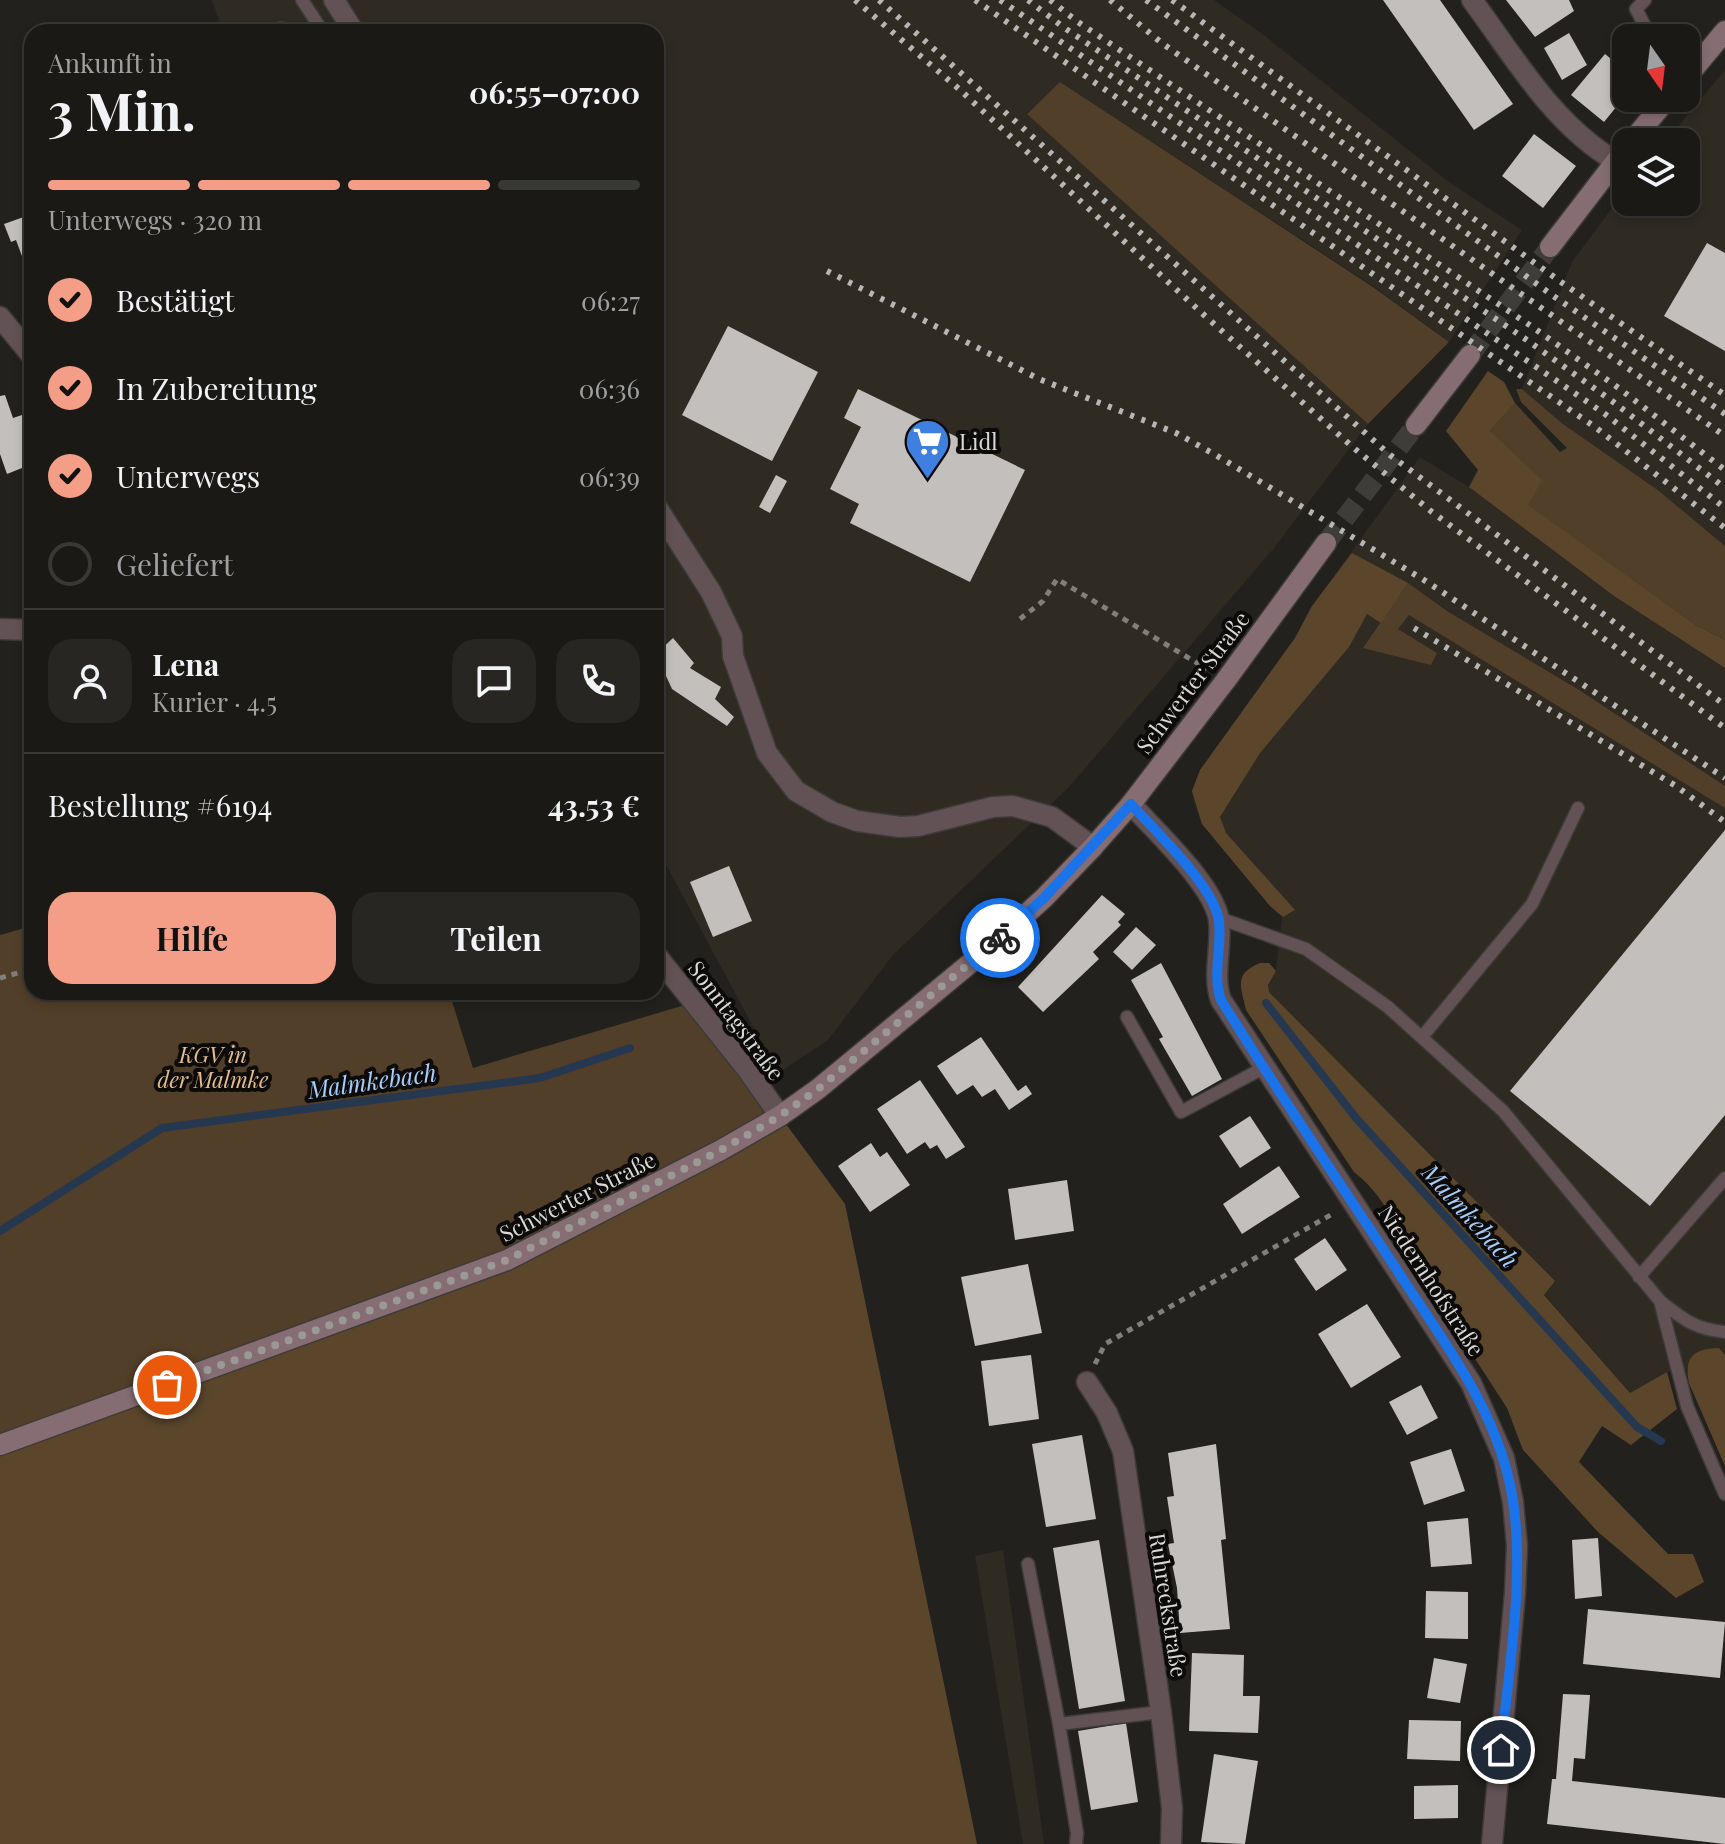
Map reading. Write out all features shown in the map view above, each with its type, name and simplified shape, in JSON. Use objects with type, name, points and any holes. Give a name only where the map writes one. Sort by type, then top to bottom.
[{"type":"main road","points":[[1700,60],[1725,31]]},
{"type":"main road","points":[[1643,128],[1656,112]]},
{"type":"main road","points":[[1550,247],[1612,165]]},
{"type":"main road","points":[[1416,425],[1470,355]]},
{"type":"main road","name":"Schwerter Straße","points":[[0,1445],[507,1260],[721,1150],[780,1116],[818,1089],[979,956],[1044,898],[1093,847],[1131,804],[1326,543]]},
{"type":"street","points":[[334,0],[349,24]]},
{"type":"street","points":[[1472,0],[1558,115],[1596,150],[1612,153]]},
{"type":"street","points":[[0,317],[24,346]]},
{"type":"street","points":[[664,519],[711,592],[732,636],[733,656],[767,753],[796,791],[832,812],[857,821],[891,826],[918,826],[977,810],[1013,806],[1052,817],[1093,847]]},
{"type":"street","points":[[0,629],[24,630]]},
{"type":"street","name":"Niedernhofstraße","points":[[1131,804],[1199,880],[1210,897],[1219,918],[1217,988],[1221,1000],[1471,1383],[1504,1458],[1513,1502],[1517,1546],[1492,1844]]},
{"type":"street","name":"Sonntagstraße","points":[[664,965],[747,1069],[780,1116]]},
{"type":"street","name":"Ruhreckstraße","points":[[1087,1382],[1107,1413],[1123,1451],[1161,1712],[1172,1808],[1171,1844]]},
{"type":"lane","points":[[302,0],[318,24]]},
{"type":"lane","points":[[1644,24],[1636,9],[1645,0]]},
{"type":"lane","points":[[1422,1037],[1532,904],[1578,808]]},
{"type":"lane","points":[[1219,918],[1306,949],[1388,1007],[1503,1111],[1660,1301],[1691,1324],[1705,1330],[1725,1332]]},
{"type":"lane","points":[[1127,1017],[1181,1112],[1265,1067]]},
{"type":"lane","points":[[1639,1277],[1725,1178]]},
{"type":"lane","points":[[1660,1301],[1687,1406],[1725,1494]]},
{"type":"lane","points":[[1028,1564],[1059,1724],[1077,1833],[1076,1844]]},
{"type":"lane","points":[[1059,1724],[1161,1712]]},
{"type":"path","points":[[1020,619],[1043,601],[1057,579],[1226,680]]},
{"type":"path","points":[[0,978],[24,971]]},
{"type":"path","points":[[1087,1382],[1105,1344],[1353,1203]]},
{"type":"shaded area","points":[[212,0],[1214,0],[1265,36],[1449,182],[1522,230],[1449,342],[1373,286],[1061,83],[1027,113],[1368,424],[1274,548],[1070,786],[893,955],[828,1040],[778,1073],[664,861],[664,24],[220,24]]},
{"type":"shaded area","points":[[1725,70],[1725,548],[1522,389],[1572,262],[1612,208],[1612,216],[1700,216],[1700,128],[1677,128],[1690,112],[1700,112],[1700,100]]},
{"type":"shaded area","points":[[1488,371],[1504,382],[1515,403],[1490,431],[1542,480],[1528,505],[1696,625],[1725,640],[1725,668],[1614,596],[1469,487],[1478,470],[1446,431]]},
{"type":"shaded area","points":[[1420,457],[1469,487],[1614,596],[1725,668],[1725,1466],[1689,1383],[1686,1369],[1667,1372],[1630,1393],[1544,1294],[1554,1281],[1269,992],[1268,985],[1276,971],[1282,917],[1202,824],[1194,803],[1192,791],[1200,770],[1295,638],[1312,606]]},
{"type":"shaded area","points":[[1352,553],[1408,583],[1381,623],[1367,614],[1349,647],[1260,753],[1220,817],[1226,833],[1295,910],[1283,917],[1270,906],[1202,824],[1192,791],[1200,770]]},
{"type":"shaded area","points":[[1260,963],[1269,963],[1276,971],[1268,985],[1269,992],[1555,1281],[1544,1295],[1630,1393],[1667,1372],[1677,1409],[1631,1445],[1602,1426],[1579,1462],[1668,1554],[1693,1554],[1704,1582],[1676,1598],[1598,1532],[1523,1450],[1507,1408],[1409,1257],[1388,1210],[1354,1172],[1246,1010],[1242,977]]},
{"type":"shaded area","points":[[780,1116],[845,1204],[977,1844],[0,1844],[0,1445],[507,1260]]},
{"type":"shaded area","points":[[1719,1348],[1725,1355],[1725,1466],[1689,1383],[1688,1374],[1692,1356],[1703,1350]]},
{"type":"shaded area","points":[[1003,1550],[1044,1844],[1023,1844],[975,1556]]},
{"type":"green space","points":[[1060,82],[1373,287],[1449,342],[1368,424],[1027,114]]},
{"type":"green space","points":[[1516,389],[1522,389],[1563,424],[1659,491],[1725,546],[1725,640],[1696,625],[1527,505],[1490,431],[1515,403],[1560,452],[1567,448],[1521,402]]},
{"type":"green space","points":[[1408,583],[1447,611],[1579,690],[1725,786],[1725,808],[1409,615],[1398,629],[1437,653],[1431,665],[1363,648]]},
{"type":"green space","name":"KGV in der Malmke","points":[[24,928],[24,1000],[452,1000],[473,1068],[695,1002],[780,1116],[507,1260],[0,1445],[0,935]]},
{"type":"building","points":[[1383,0],[1440,0],[1513,104],[1474,130]]},
{"type":"building","points":[[1506,0],[1569,0],[1574,11],[1535,37]]},
{"type":"building","points":[[1569,33],[1587,65],[1562,80],[1544,48]]},
{"type":"building","points":[[1605,54],[1612,60],[1612,112],[1604,122],[1571,95]]},
{"type":"building","points":[[1534,134],[1576,166],[1543,208],[1502,176]]},
{"type":"building","points":[[24,217],[24,262],[16,240],[11,242],[4,224]]},
{"type":"building","points":[[1707,243],[1725,253],[1725,351],[1664,316]]},
{"type":"building","points":[[728,326],[818,372],[772,461],[682,415]]},
{"type":"building","name":"Lidl","points":[[858,389],[1025,470],[970,582],[850,523],[859,504],[830,489],[861,427],[844,418]]},
{"type":"building","points":[[5,395],[13,418],[22,415],[24,420],[24,467],[7,474],[0,454],[0,396]]},
{"type":"building","points":[[776,475],[787,481],[770,513],[759,507]]},
{"type":"building","points":[[673,638],[694,663],[690,668],[721,687],[715,699],[734,717],[727,726],[672,689],[664,672],[664,646]]},
{"type":"building","points":[[1725,830],[1725,1115],[1650,1206],[1510,1091]]},
{"type":"building","points":[[729,866],[752,921],[713,937],[690,882]]},
{"type":"building","points":[[1102,895],[1125,914],[1118,922],[1121,925],[1093,952],[1099,959],[1043,1012],[1018,987]]},
{"type":"building","points":[[1136,927],[1156,945],[1132,970],[1113,952]]},
{"type":"building","points":[[1161,963],[1222,1079],[1192,1096],[1159,1039],[1163,1037],[1131,980]]},
{"type":"building","points":[[981,1037],[1018,1091],[1026,1085],[1032,1094],[1009,1110],[995,1089],[982,1097],[973,1085],[957,1095],[937,1066]]},
{"type":"building","points":[[920,1080],[965,1147],[946,1159],[937,1145],[930,1149],[925,1142],[907,1154],[877,1109]]},
{"type":"building","points":[[1250,1116],[1271,1148],[1240,1168],[1219,1136]]},
{"type":"building","points":[[871,1143],[880,1157],[887,1152],[910,1185],[870,1212],[838,1166]]},
{"type":"building","points":[[1279,1166],[1300,1197],[1242,1234],[1223,1204]]},
{"type":"building","points":[[1067,1180],[1074,1231],[1015,1240],[1008,1189]]},
{"type":"building","points":[[1325,1238],[1347,1270],[1316,1291],[1294,1259]]},
{"type":"building","points":[[1028,1264],[1042,1333],[975,1346],[961,1277]]},
{"type":"building","points":[[1367,1304],[1401,1357],[1351,1388],[1318,1334]]},
{"type":"building","points":[[1031,1355],[1039,1419],[989,1426],[981,1361]]},
{"type":"building","points":[[1421,1385],[1438,1418],[1407,1435],[1389,1402]]},
{"type":"building","points":[[1082,1435],[1096,1519],[1046,1527],[1032,1444]]},
{"type":"building","points":[[1216,1444],[1226,1539],[1221,1540],[1230,1629],[1180,1633],[1177,1588],[1168,1544],[1174,1543],[1167,1497],[1174,1496],[1168,1453]]},
{"type":"building","points":[[1451,1449],[1465,1491],[1424,1505],[1410,1462]]},
{"type":"building","points":[[1468,1518],[1472,1564],[1431,1567],[1427,1522]]},
{"type":"building","points":[[1598,1538],[1602,1596],[1575,1599],[1572,1540]]},
{"type":"building","points":[[1099,1540],[1125,1701],[1079,1709],[1053,1548]]},
{"type":"building","points":[[1426,1591],[1468,1592],[1468,1639],[1425,1638]]},
{"type":"building","points":[[1588,1609],[1725,1622],[1720,1678],[1583,1664]]},
{"type":"building","points":[[1192,1653],[1244,1655],[1243,1696],[1260,1696],[1258,1733],[1189,1731]]},
{"type":"building","points":[[1434,1658],[1467,1664],[1460,1703],[1427,1698]]},
{"type":"building","points":[[1563,1694],[1590,1695],[1585,1759],[1574,1758],[1572,1781],[1725,1798],[1725,1844],[1547,1824],[1552,1779],[1556,1779]]},
{"type":"building","points":[[1409,1720],[1461,1721],[1460,1761],[1407,1759]]},
{"type":"building","points":[[1126,1723],[1138,1802],[1091,1810],[1078,1731]]},
{"type":"building","points":[[1214,1754],[1258,1761],[1245,1844],[1201,1842]]},
{"type":"building","points":[[1458,1785],[1458,1818],[1414,1819],[1414,1786]]},
{"type":"waterway","name":"Malmkebach","points":[[1266,1003],[1356,1118],[1637,1427],[1661,1441]]},
{"type":"waterway","name":"Malmkebach","points":[[0,1231],[162,1128],[540,1078],[630,1048]]},
{"type":"tunnel","points":[[1470,355],[1550,247]]},
{"type":"tunnel","points":[[1326,543],[1416,425]]},
{"type":"railway","points":[[855,0],[959,89],[1204,315],[1355,449],[1432,512],[1725,728]]},
{"type":"railway","points":[[879,0],[1390,455],[1725,705]]},
{"type":"railway","points":[[975,0],[1595,427],[1725,528]]},
{"type":"railway","points":[[1000,0],[1605,414],[1725,508]]},
{"type":"railway","points":[[1028,0],[1063,27],[1524,338],[1725,488]]},
{"type":"railway","points":[[1050,0],[1078,22],[1531,326],[1620,389],[1725,470]]},
{"type":"railway","points":[[1110,0],[1163,44],[1725,436]]},
{"type":"railway","points":[[1146,0],[1552,295],[1725,414]]},
{"type":"railway","points":[[1172,0],[1561,282],[1725,395]]},
{"type":"railway","points":[[827,271],[1039,379],[1176,433],[1214,454],[1424,580],[1725,778]]},
{"type":"railway","points":[[1414,628],[1676,786],[1725,822]]},
{"type":"way so far","points":[[167,1385],[507,1260],[721,1150],[780,1116],[818,1089],[1000,938]]},
{"type":"place","name":"Lidl","points":[[928,480]]},
{"type":"route","points":[[1000,938],[1044,898],[1131,804],[1199,880],[1210,897],[1219,918],[1217,988],[1221,1000],[1471,1383],[1504,1458],[1513,1502],[1517,1546],[1501,1750]]}]
